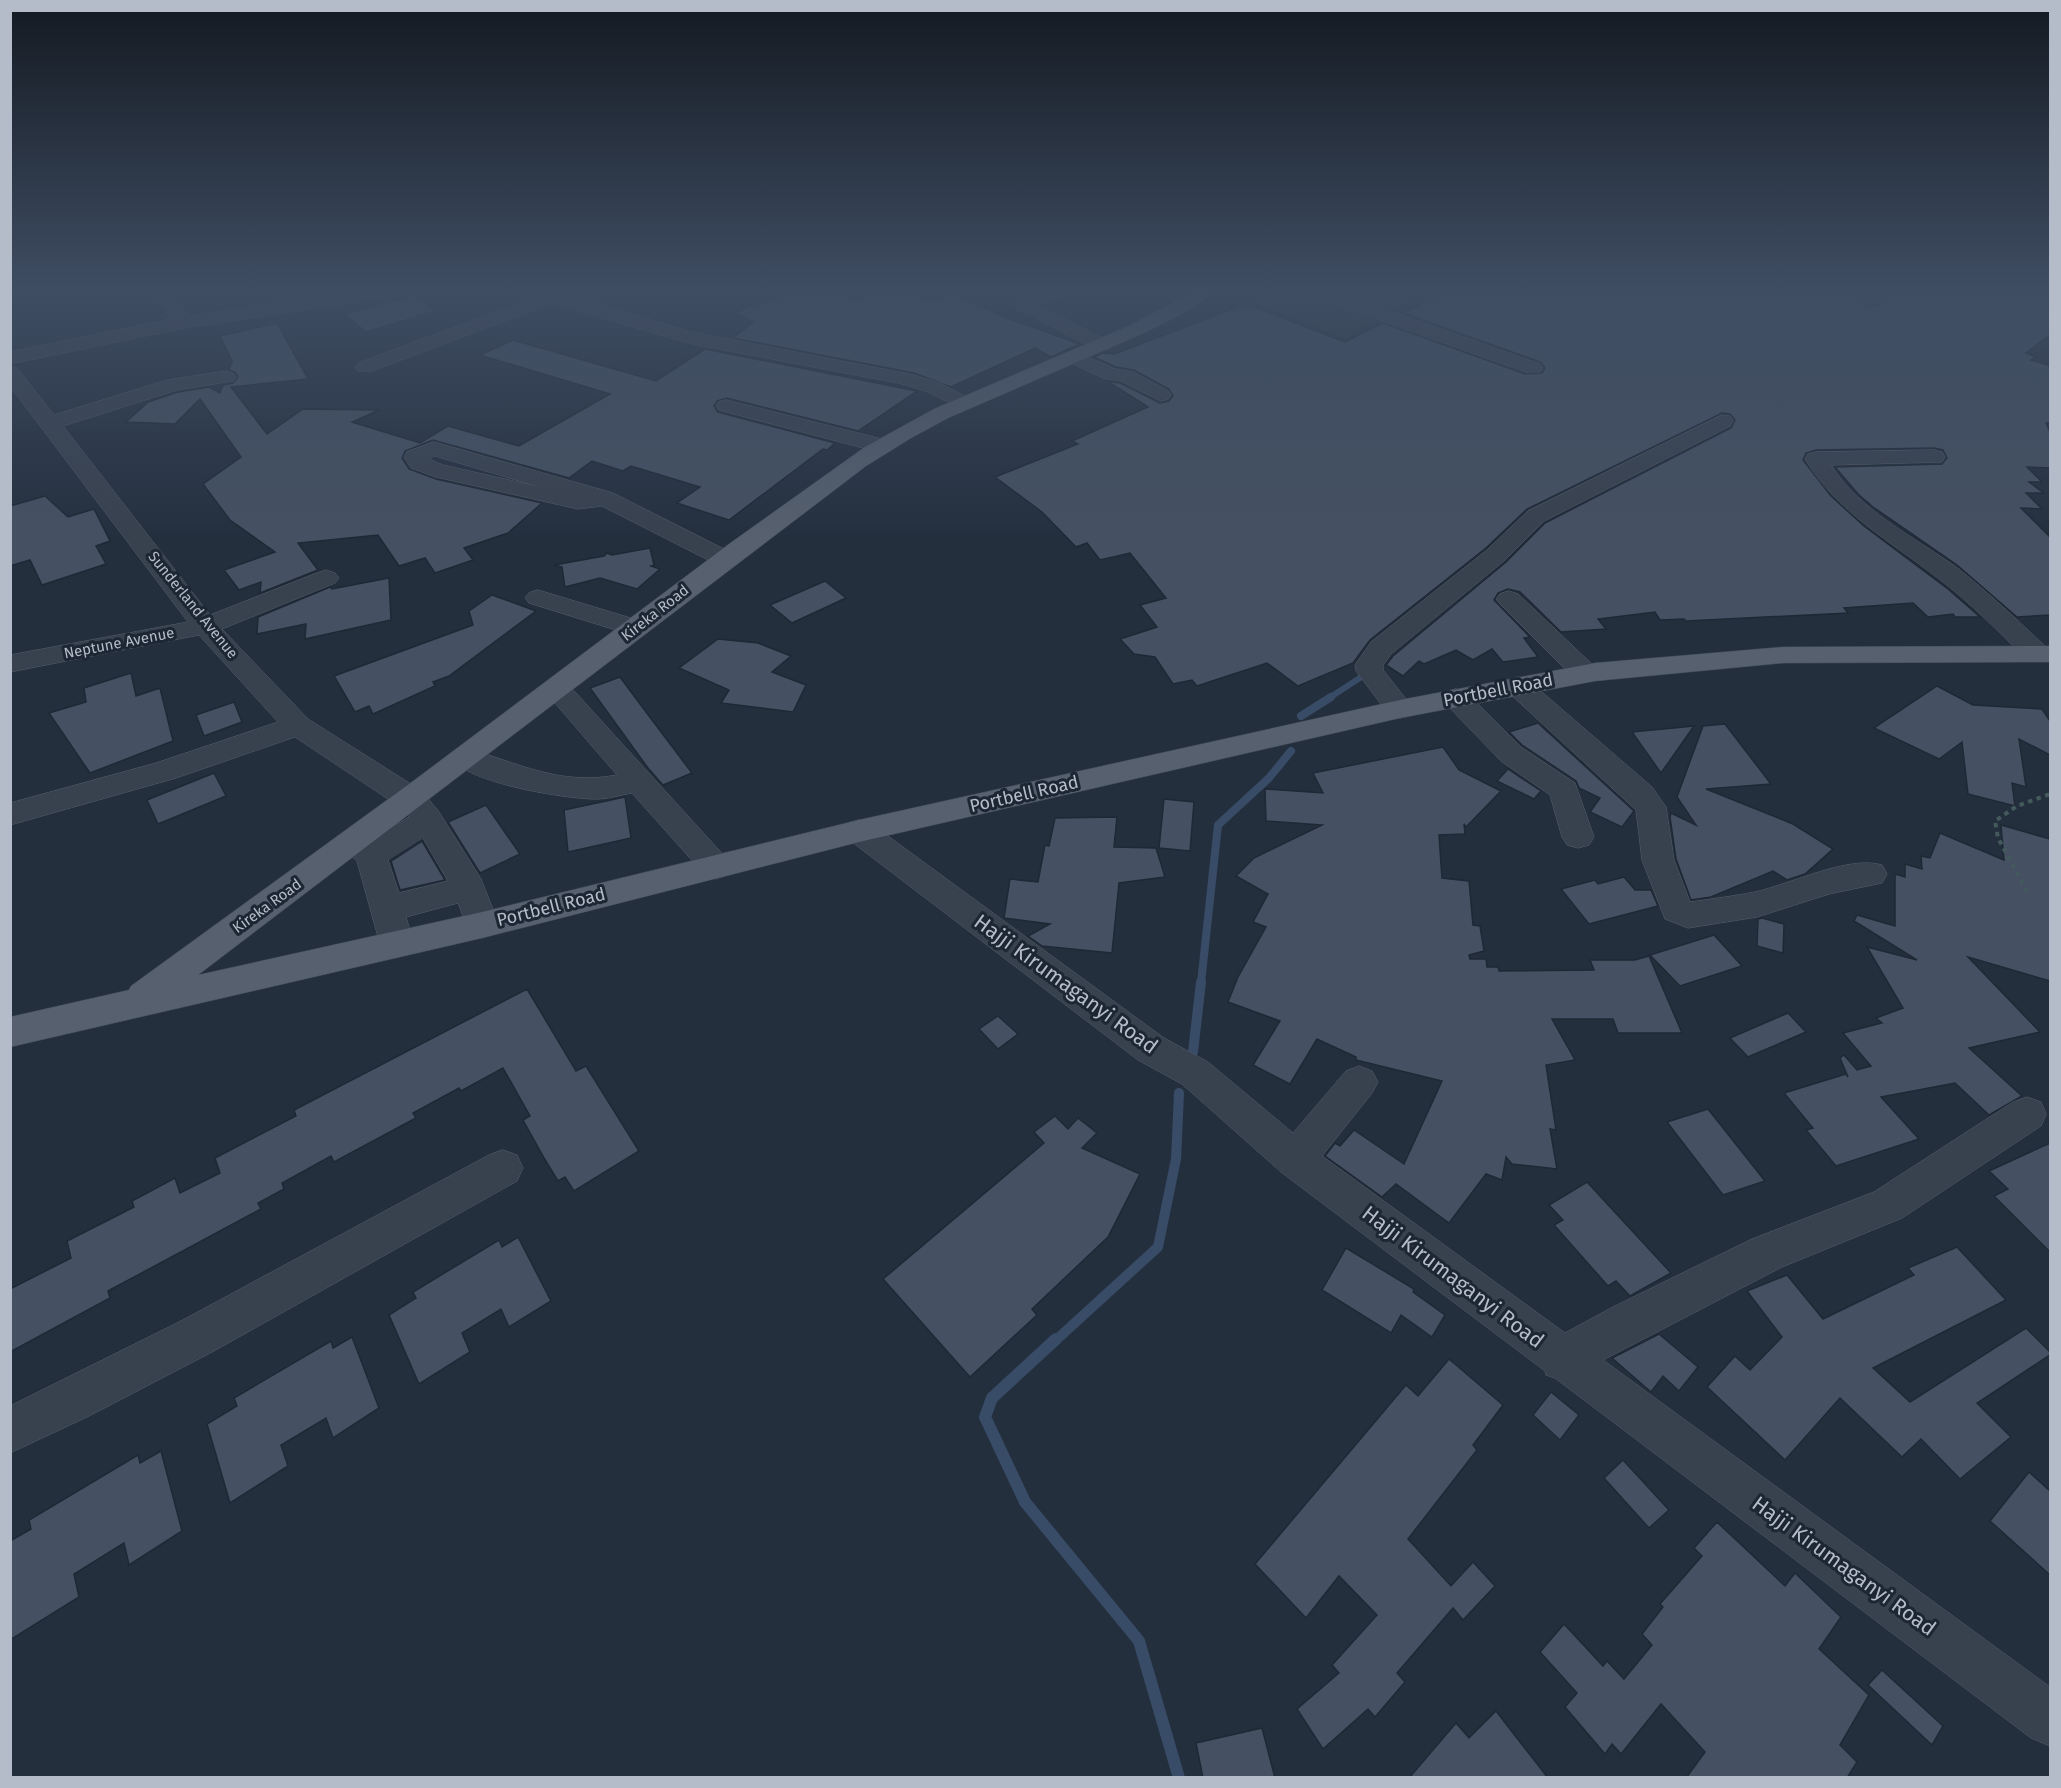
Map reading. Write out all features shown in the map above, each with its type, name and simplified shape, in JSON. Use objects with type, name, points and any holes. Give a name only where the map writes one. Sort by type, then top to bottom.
[{"type":"main road","name":"Kireka Road","points":[[420,809],[466,758],[837,476],[903,433],[1040,371]]},
{"type":"main road","name":"Portbell Road","points":[[10,1032],[482,925],[860,831],[1400,709],[1518,686],[1585,674],[1686,662],[1783,655],[2043,653]]},
{"type":"main road","name":"Kireka Road","points":[[135,1003],[363,848]]},
{"type":"street","points":[[868,371],[907,379],[935,388],[964,404]]},
{"type":"street","points":[[1103,371],[1110,375],[1125,376],[1161,395]]},
{"type":"street","name":"Sunderland Avenue","points":[[10,372],[205,626],[298,726],[420,809]]},
{"type":"street","points":[[51,423],[174,384],[226,377]]},
{"type":"street","points":[[726,406],[882,446]]},
{"type":"street","points":[[1400,709],[1370,671],[1369,665],[1381,648],[1496,555],[1536,516],[1722,421]]},
{"type":"street","points":[[1934,457],[1816,459],[1843,494],[1948,574],[2043,653]]},
{"type":"street","points":[[493,474],[605,498],[725,559]]},
{"type":"street","name":"Neptune Avenue","points":[[10,664],[205,626],[326,578]]},
{"type":"street","points":[[538,598],[635,628]]},
{"type":"street","points":[[1509,598],[1585,674]]},
{"type":"street","points":[[1518,686],[1641,795],[1651,807],[1661,870],[1677,910],[1682,913],[1689,915],[1757,904],[1829,882],[1871,874]]},
{"type":"street","points":[[556,688],[716,867]]},
{"type":"street","points":[[1456,698],[1510,754],[1564,790],[1578,837]]},
{"type":"street","points":[[10,814],[165,771],[298,726]]},
{"type":"street","points":[[466,758],[512,777],[542,784],[595,789],[639,781]]},
{"type":"street","points":[[397,944],[387,909],[363,848],[420,809],[469,888],[482,925]]},
{"type":"street","name":"Hajji Kirumaganyi Road","points":[[860,831],[1151,1049],[1195,1073],[1295,1159],[2050,1719]]},
{"type":"street","points":[[387,909],[469,888]]},
{"type":"street","points":[[1295,1159],[1359,1082]]},
{"type":"street","points":[[1562,1359],[1628,1322],[1767,1253],[1888,1205],[2027,1114]]},
{"type":"street","points":[[10,1430],[69,1402],[283,1289],[503,1168]]},
{"type":"path","points":[[2027,892],[1998,838],[1995,821],[2017,806],[2050,794]]},
{"type":"building","points":[[304,371],[308,379],[231,387],[267,434],[303,409],[379,410],[352,422],[420,443],[448,426],[519,446],[610,394],[535,371],[623,371],[656,381],[671,371],[818,371],[917,391],[858,431],[727,398],[717,401],[714,406],[718,412],[835,443],[827,450],[823,449],[729,520],[677,503],[700,487],[631,466],[623,471],[592,461],[569,478],[433,440],[405,451],[402,458],[409,469],[436,479],[542,503],[508,533],[464,548],[473,560],[435,573],[425,558],[399,566],[378,535],[298,543],[318,570],[260,593],[261,582],[239,590],[224,570],[275,552],[230,520],[203,484],[241,457],[200,399],[175,424],[126,422],[148,402],[178,392],[209,387],[220,393],[223,385],[233,383],[238,377],[235,372]]},
{"type":"building","points":[[906,371],[985,371],[951,387]]},
{"type":"building","points":[[1137,371],[2050,371],[2050,423],[2046,423],[2050,432],[2050,468],[2027,467],[2042,482],[2029,482],[2044,493],[2026,493],[2042,509],[2021,508],[2050,537],[2050,615],[2017,617],[1957,565],[1873,507],[1858,494],[1835,467],[1942,464],[1947,458],[1943,450],[1934,448],[1816,450],[1806,453],[1803,460],[1831,496],[1864,526],[1948,589],[1980,617],[1955,617],[1953,614],[1928,617],[1913,603],[1844,608],[1848,613],[1686,621],[1684,619],[1660,620],[1655,612],[1598,619],[1606,629],[1561,632],[1520,592],[1508,589],[1498,593],[1494,600],[1530,637],[1524,638],[1538,657],[1503,662],[1492,649],[1473,660],[1456,650],[1424,664],[1419,661],[1403,676],[1386,665],[1393,656],[1506,562],[1545,523],[1731,428],[1735,420],[1730,414],[1722,413],[1527,509],[1486,548],[1370,640],[1353,663],[1298,686],[1267,663],[1197,686],[1192,680],[1173,684],[1155,657],[1134,654],[1120,639],[1157,627],[1140,605],[1166,598],[1130,553],[1100,560],[1087,543],[1076,547],[1042,512],[995,477],[1078,444],[1072,441],[1148,407],[1107,381],[1120,383],[1160,403],[1169,401],[1173,396],[1169,389]]},
{"type":"building","points":[[45,496],[68,517],[94,509],[110,541],[96,546],[106,564],[42,585],[30,560],[10,566],[10,506]]},
{"type":"building","points":[[650,548],[654,565],[651,566],[660,569],[637,589],[600,578],[565,587],[562,567],[554,565],[604,556],[607,553],[612,555]]},
{"type":"building","points":[[389,578],[391,620],[305,639],[306,624],[257,634],[258,617],[330,587],[332,589]]},
{"type":"building","points":[[825,581],[846,598],[792,623],[770,605]]},
{"type":"building","points":[[492,595],[536,611],[449,676],[433,682],[435,686],[373,714],[369,706],[355,712],[334,676],[473,625],[469,611]]},
{"type":"building","points":[[718,639],[758,643],[791,656],[772,672],[806,685],[793,712],[721,703],[729,690],[679,668]]},
{"type":"building","points":[[131,673],[136,696],[160,688],[173,741],[90,773],[49,713],[86,702],[84,688]]},
{"type":"building","points":[[620,677],[692,773],[663,785],[648,768],[590,688]]},
{"type":"building","points":[[1937,686],[1973,705],[2042,709],[2050,721],[2050,755],[2019,739],[2026,787],[2012,783],[2015,806],[1968,794],[1962,742],[1939,759],[1874,728]]},
{"type":"building","points":[[234,702],[242,722],[204,736],[196,715]]},
{"type":"building","points":[[1538,723],[1634,811],[1622,827],[1590,812],[1600,798],[1579,788],[1576,781],[1522,745],[1509,732]]},
{"type":"building","points":[[1725,724],[1771,784],[1706,789],[1793,824],[1833,849],[1805,874],[1787,880],[1773,871],[1711,897],[1691,900],[1676,859],[1670,817],[1671,813],[1696,825],[1677,797],[1703,726]]},
{"type":"building","points":[[1694,726],[1661,773],[1632,732]]},
{"type":"building","points":[[1443,747],[1459,770],[1501,791],[1466,827],[1464,824],[1465,834],[1439,835],[1442,878],[1469,881],[1473,925],[1480,926],[1484,951],[1469,955],[1470,959],[1486,959],[1487,967],[1498,967],[1499,971],[1594,970],[1590,960],[1635,960],[1649,956],[1682,1033],[1618,1033],[1613,1019],[1552,1019],[1575,1060],[1546,1065],[1556,1130],[1550,1129],[1557,1169],[1512,1164],[1506,1157],[1502,1180],[1486,1174],[1449,1223],[1396,1184],[1382,1197],[1325,1156],[1335,1143],[1340,1146],[1354,1130],[1404,1164],[1442,1081],[1356,1060],[1356,1057],[1317,1039],[1290,1084],[1253,1065],[1280,1021],[1228,1002],[1238,977],[1266,927],[1253,922],[1268,894],[1236,876],[1254,858],[1322,825],[1266,821],[1265,789],[1323,793],[1313,773]]},
{"type":"building","points":[[1508,769],[1541,791],[1534,799],[1497,781]]},
{"type":"building","points":[[214,773],[226,796],[158,824],[147,800]]},
{"type":"building","points":[[625,797],[631,838],[568,852],[564,810]]},
{"type":"building","points":[[1164,799],[1194,802],[1190,851],[1159,848]]},
{"type":"building","points":[[486,805],[520,854],[480,873],[448,822]]},
{"type":"building","points":[[1117,817],[1114,847],[1156,848],[1165,877],[1119,883],[1112,953],[1042,946],[1028,936],[1050,924],[1004,918],[1010,879],[1038,882],[1045,845],[1049,846],[1055,818]]},
{"type":"building","points":[[2001,825],[2050,839],[2050,981],[1968,957],[2040,1032],[1969,1048],[2022,1096],[1989,1115],[1955,1083],[1881,1097],[1919,1139],[1836,1166],[1806,1130],[1813,1128],[1784,1093],[1846,1074],[1848,1077],[1840,1058],[1844,1055],[1857,1070],[1871,1066],[1843,1033],[1882,1023],[1876,1018],[1903,1008],[1867,947],[1917,960],[1854,921],[1857,915],[1895,926],[1895,874],[1905,877],[1905,864],[1922,869],[1921,856],[1930,858],[1940,833],[2004,860]]},
{"type":"building","points":[[422,841],[445,880],[400,890],[391,861]]},
{"type":"building","points":[[1624,877],[1635,890],[1651,890],[1658,906],[1589,924],[1561,889],[1595,880],[1598,884]]},
{"type":"building","points":[[1758,919],[1784,924],[1783,953],[1757,946]]},
{"type":"building","points":[[1714,935],[1742,966],[1680,986],[1650,955]]},
{"type":"building","points":[[527,989],[576,1071],[586,1066],[639,1151],[574,1191],[565,1177],[558,1181],[544,1158],[523,1120],[530,1116],[503,1068],[413,1113],[416,1118],[334,1162],[331,1156],[282,1183],[284,1189],[258,1203],[261,1209],[108,1291],[110,1298],[10,1352],[10,1289],[71,1258],[67,1241],[134,1207],[132,1201],[175,1178],[180,1193],[220,1173],[215,1158],[296,1116],[294,1110]]},
{"type":"building","points":[[1788,1013],[1806,1032],[1748,1057],[1730,1038]]},
{"type":"building","points":[[998,1016],[1018,1034],[998,1049],[979,1029]]},
{"type":"building","points":[[1708,1109],[1765,1181],[1723,1195],[1667,1122]]},
{"type":"building","points":[[1055,1116],[1068,1129],[1078,1118],[1097,1133],[1082,1148],[1140,1174],[1108,1237],[1032,1309],[1037,1315],[970,1377],[883,1279],[1044,1143],[1034,1132]]},
{"type":"building","points":[[2050,1143],[2050,1252],[1994,1196],[2008,1189],[1989,1171]]},
{"type":"building","points":[[1587,1182],[1671,1273],[1630,1296],[1616,1281],[1608,1286],[1554,1225],[1563,1220],[1549,1205]]},
{"type":"building","points":[[518,1237],[551,1301],[509,1327],[501,1309],[462,1333],[470,1352],[419,1384],[389,1315],[416,1298],[413,1292],[499,1240],[502,1247]]},
{"type":"building","points":[[1957,1247],[2006,1300],[1873,1368],[1910,1402],[2026,1328],[2050,1352],[2050,1355],[1977,1403],[2011,1437],[1960,1479],[1921,1439],[1902,1457],[1840,1398],[1785,1460],[1707,1387],[1735,1356],[1750,1370],[1782,1337],[1747,1291],[1787,1275],[1823,1319],[1914,1275],[1908,1268]]},
{"type":"building","points":[[1346,1248],[1414,1289],[1413,1292],[1445,1315],[1432,1337],[1401,1315],[1391,1333],[1322,1290]]},
{"type":"building","points":[[1659,1334],[1698,1367],[1679,1391],[1663,1376],[1651,1392],[1612,1358]]},
{"type":"building","points":[[352,1337],[379,1408],[333,1438],[326,1418],[281,1445],[288,1466],[230,1503],[207,1424],[237,1406],[234,1398],[331,1341],[333,1348]]},
{"type":"building","points":[[1449,1359],[1503,1405],[1473,1445],[1477,1450],[1408,1539],[1451,1586],[1473,1562],[1495,1586],[1463,1620],[1453,1608],[1397,1673],[1405,1682],[1375,1717],[1368,1709],[1323,1749],[1297,1709],[1339,1673],[1332,1665],[1377,1615],[1339,1576],[1306,1618],[1255,1564],[1406,1385],[1418,1396]]},
{"type":"building","points":[[1551,1392],[1579,1415],[1560,1440],[1533,1415]]},
{"type":"building","points":[[161,1451],[182,1531],[129,1565],[124,1543],[74,1574],[79,1597],[10,1640],[10,1541],[31,1529],[29,1520],[138,1455],[140,1463]]},
{"type":"building","points":[[1623,1460],[1669,1510],[1649,1528],[1604,1478]]},
{"type":"building","points":[[2029,1472],[2050,1491],[2050,1575],[1990,1521]]},
{"type":"building","points":[[1717,1522],[1785,1586],[1795,1573],[1841,1617],[1819,1649],[1869,1695],[1840,1745],[1857,1762],[1847,1778],[1686,1778],[1705,1752],[1661,1704],[1621,1754],[1612,1744],[1605,1754],[1565,1707],[1577,1693],[1540,1652],[1564,1624],[1603,1666],[1607,1661],[1624,1679],[1652,1645],[1642,1634],[1663,1607],[1660,1604],[1702,1556],[1694,1548]]},
{"type":"building","points":[[1882,1670],[1943,1726],[1932,1745],[1868,1685]]},
{"type":"building","points":[[1496,1711],[1548,1778],[1409,1778],[1456,1723],[1469,1738]]},
{"type":"building","points":[[1262,1728],[1275,1778],[1203,1778],[1196,1743]]},
{"type":"waterway","points":[[1329,698],[1369,672]]},
{"type":"waterway","points":[[1301,716],[1331,697]]},
{"type":"waterway","points":[[1201,983],[1218,825],[1269,778],[1291,751]]},
{"type":"waterway","points":[[1193,1052],[1201,982]]},
{"type":"waterway","points":[[1055,1341],[1158,1247],[1176,1159],[1179,1093]]},
{"type":"waterway","points":[[1056,1339],[992,1398],[985,1417],[1025,1502],[1139,1641],[1179,1778]]}]
